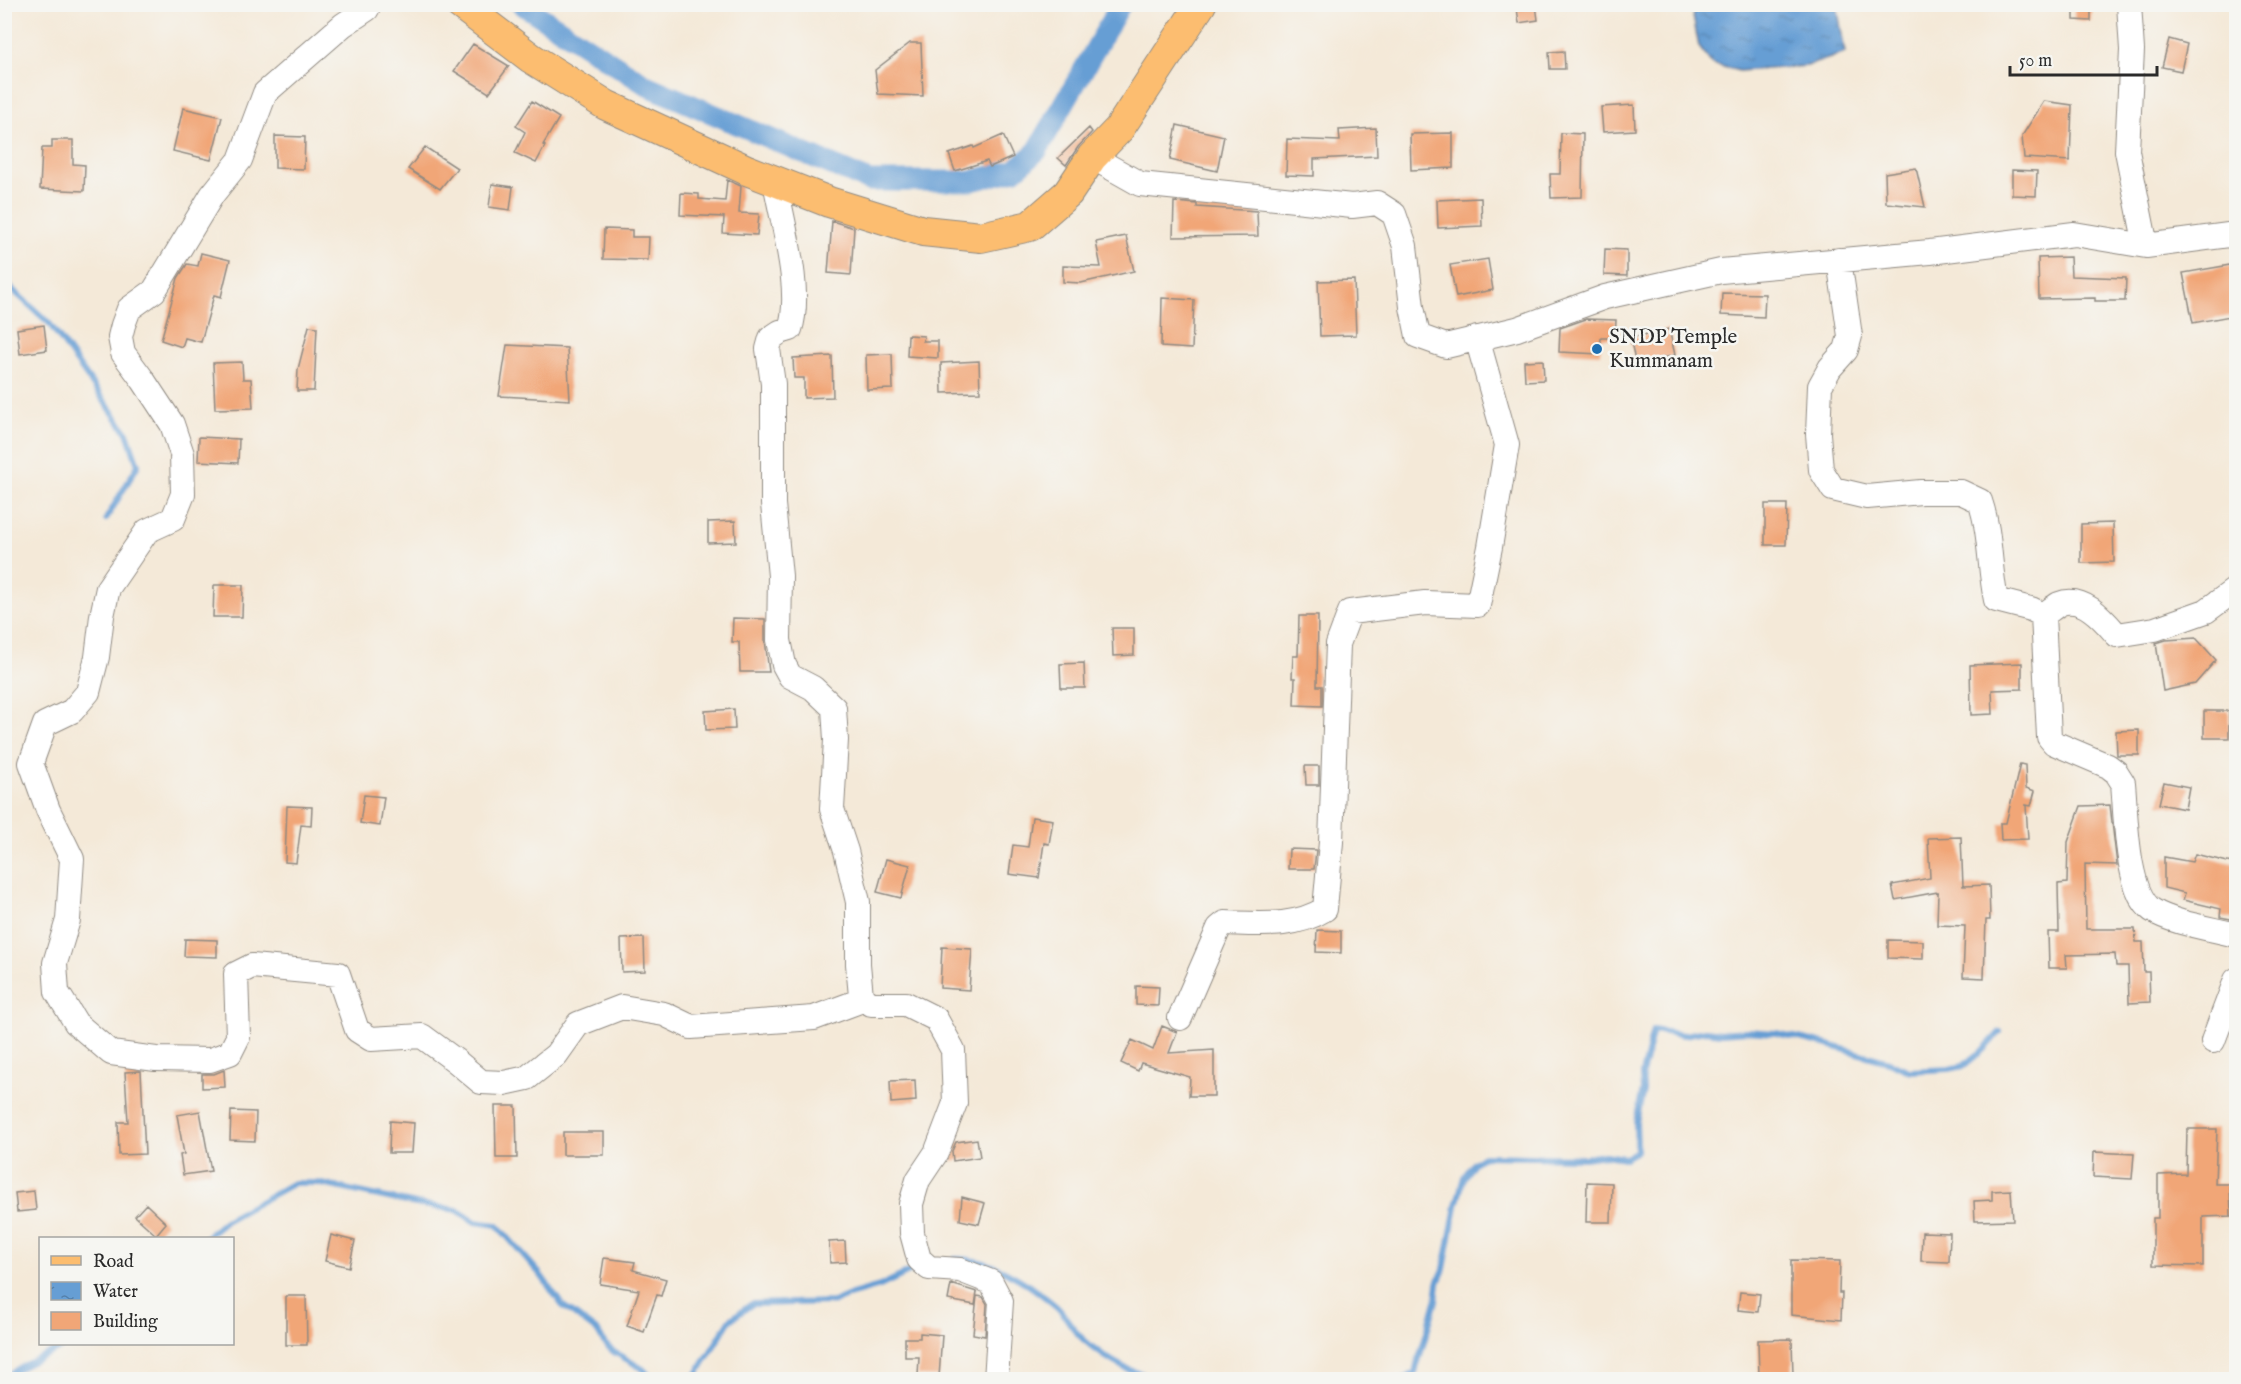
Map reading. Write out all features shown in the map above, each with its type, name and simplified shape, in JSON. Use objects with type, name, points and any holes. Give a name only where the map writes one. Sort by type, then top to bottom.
[{"type":"main road","points":[[460,4],[531,58],[606,105],[747,171],[829,202],[923,231],[981,237],[1030,225],[1068,193],[1092,157],[1119,129],[1201,4]]},
{"type":"street","points":[[369,4],[367,9],[343,26],[265,93],[240,160],[212,195],[154,291],[129,309],[123,325],[120,338],[123,353],[172,424],[182,454],[183,494],[173,519],[147,531],[108,588],[97,657],[88,692],[72,711],[45,724],[31,763],[48,810],[72,859],[68,920],[56,963],[57,992],[76,1023],[111,1053],[156,1059],[210,1060],[230,1053],[238,1037],[236,974],[252,966],[338,974],[357,1030],[371,1039],[422,1036],[481,1082],[504,1083],[527,1078],[556,1055],[578,1024],[622,1007],[664,1014],[691,1027],[701,1027],[814,1018],[865,999]]},
{"type":"street","points":[[2129,4],[2132,50],[2127,151],[2146,246]]},
{"type":"street","points":[[1092,157],[1140,184],[1352,206],[1377,204],[1394,214],[1405,246],[1418,336],[1446,346],[1517,329],[1605,297],[1721,271],[1930,252],[2074,234],[2146,246],[2236,234]]},
{"type":"street","points":[[775,181],[790,259],[795,315],[790,329],[771,338],[768,348],[773,384],[773,504],[780,576],[779,640],[784,665],[790,676],[813,688],[834,708],[836,741],[832,809],[846,850],[858,902],[858,964],[861,996],[871,1004],[906,1004],[936,1019],[953,1050],[955,1103],[936,1153],[918,1180],[911,1204],[912,1233],[924,1263],[960,1270],[991,1282],[1001,1301],[996,1380]]},
{"type":"street","points":[[1839,260],[1850,336],[1846,350],[1830,368],[1820,386],[1818,434],[1821,470],[1833,489],[1867,497],[1921,492],[1961,492],[1980,501],[1987,521],[1991,576],[1996,600],[2031,609],[2043,615]]},
{"type":"street","points":[[1180,1018],[1214,938],[1219,928],[1225,923],[1281,924],[1313,917],[1325,909],[1331,842],[1338,644],[1350,612],[1425,603],[1478,604],[1507,445],[1477,338]]},
{"type":"street","points":[[2043,615],[2060,604],[2073,603],[2097,612],[2117,635],[2155,629],[2206,611],[2236,589]]},
{"type":"street","points":[[2043,615],[2049,737],[2054,743],[2108,766],[2116,772],[2123,783],[2133,877],[2142,900],[2151,909],[2164,916],[2236,935]]},
{"type":"street","points":[[2212,1041],[2236,980]]},
{"type":"water","points":[[1694,4],[1837,5],[1845,53],[1807,66],[1739,71],[1712,64],[1699,47],[1692,11]]},
{"type":"building","points":[[2074,4],[2091,4],[2091,21],[2074,20]]},
{"type":"building","points":[[1536,5],[1538,20],[1519,23],[1517,8]]},
{"type":"building","points":[[2169,39],[2187,44],[2181,71],[2162,67]]},
{"type":"building","points":[[910,43],[921,43],[923,96],[878,94],[875,70]]},
{"type":"building","points":[[473,44],[509,66],[489,93],[454,71]]},
{"type":"building","points":[[1564,51],[1565,69],[1550,69],[1549,52]]},
{"type":"building","points":[[532,101],[559,118],[543,145],[545,146],[536,163],[515,153],[525,132],[516,126]]},
{"type":"building","points":[[2044,101],[2072,105],[2070,161],[2024,158],[2022,136]]},
{"type":"building","points":[[1634,105],[1635,130],[1603,132],[1601,107]]},
{"type":"building","points":[[183,108],[222,117],[211,160],[173,151]]},
{"type":"building","points":[[1177,125],[1224,136],[1217,171],[1170,160]]},
{"type":"building","points":[[1089,128],[1092,132],[1066,165],[1058,158]]},
{"type":"building","points":[[1376,128],[1377,156],[1314,159],[1314,176],[1286,175],[1287,139],[1340,141],[1339,130]]},
{"type":"building","points":[[1453,133],[1453,168],[1411,170],[1410,134]]},
{"type":"building","points":[[1561,133],[1583,134],[1582,197],[1551,198],[1550,174],[1560,174]]},
{"type":"building","points":[[1003,135],[1013,157],[990,167],[987,161],[955,171],[949,154],[973,146],[974,148]]},
{"type":"building","points":[[275,136],[305,137],[304,169],[275,168]]},
{"type":"building","points":[[52,140],[73,140],[73,164],[85,165],[84,191],[40,189],[42,148],[52,148]]},
{"type":"building","points":[[425,147],[457,168],[440,189],[408,169]]},
{"type":"building","points":[[1916,168],[1925,207],[1886,203],[1885,173]]},
{"type":"building","points":[[2012,170],[2037,171],[2036,196],[2012,195]]},
{"type":"building","points":[[727,180],[741,186],[739,213],[759,214],[757,235],[723,233],[724,217],[680,215],[681,193],[699,194],[699,199],[725,201]]},
{"type":"building","points":[[492,184],[513,187],[510,210],[489,207]]},
{"type":"building","points":[[1481,198],[1482,226],[1438,228],[1437,200]]},
{"type":"building","points":[[1174,202],[1197,204],[1197,207],[1257,211],[1258,236],[1173,237]]},
{"type":"building","points":[[832,221],[854,228],[851,275],[828,273]]},
{"type":"building","points":[[604,229],[632,230],[632,237],[649,237],[648,260],[603,259]]},
{"type":"building","points":[[1126,236],[1134,271],[1081,283],[1063,282],[1063,266],[1101,267],[1096,242]]},
{"type":"building","points":[[1605,249],[1627,250],[1627,276],[1604,275]]},
{"type":"building","points":[[201,253],[230,260],[221,297],[214,295],[201,342],[185,338],[182,347],[161,340],[178,278],[187,264],[198,266]]},
{"type":"building","points":[[2070,257],[2071,276],[2126,278],[2125,301],[2095,301],[2095,298],[2039,299],[2038,258]]},
{"type":"building","points":[[1488,259],[1493,290],[1456,297],[1450,265]]},
{"type":"building","points":[[2236,264],[2236,315],[2193,323],[2183,273]]},
{"type":"building","points":[[1354,280],[1356,335],[1320,336],[1318,281]]},
{"type":"building","points":[[1722,293],[1765,294],[1764,317],[1721,315]]},
{"type":"building","points":[[1162,298],[1194,300],[1192,349],[1161,347]]},
{"type":"building","points":[[1586,319],[1616,320],[1615,338],[1601,338],[1600,354],[1559,352],[1560,328]]},
{"type":"building","points":[[44,325],[47,350],[20,354],[17,329]]},
{"type":"building","points":[[309,326],[317,327],[314,391],[297,391],[298,369]]},
{"type":"building","points":[[1669,329],[1675,355],[1636,364],[1630,338]]},
{"type":"building","points":[[908,335],[924,336],[923,341],[938,341],[938,358],[907,356]]},
{"type":"building","points":[[507,345],[567,348],[570,400],[499,396]]},
{"type":"building","points":[[892,354],[893,389],[867,390],[866,355]]},
{"type":"building","points":[[832,356],[833,397],[804,398],[804,378],[794,378],[793,358]]},
{"type":"building","points":[[1543,360],[1544,380],[1525,381],[1524,361]]},
{"type":"building","points":[[979,361],[980,392],[942,393],[941,363]]},
{"type":"building","points":[[242,362],[243,379],[251,379],[253,408],[215,409],[213,363]]},
{"type":"building","points":[[199,437],[239,439],[238,463],[198,461]]},
{"type":"building","points":[[1765,504],[1787,504],[1786,545],[1765,545]]},
{"type":"building","points":[[735,521],[736,542],[708,543],[708,522]]},
{"type":"building","points":[[2113,523],[2114,562],[2081,563],[2081,524]]},
{"type":"building","points":[[214,585],[243,585],[242,617],[213,617]]},
{"type":"building","points":[[1299,616],[1318,616],[1317,686],[1322,686],[1322,706],[1294,705],[1293,656],[1298,656]]},
{"type":"building","points":[[733,618],[765,619],[769,672],[740,672],[739,642],[732,642]]},
{"type":"building","points":[[1112,628],[1134,628],[1134,655],[1113,656]]},
{"type":"building","points":[[2196,638],[2216,660],[2195,684],[2163,691],[2156,643]]},
{"type":"building","points":[[1084,663],[1085,688],[1061,688],[1060,664]]},
{"type":"building","points":[[2022,663],[2022,689],[1992,690],[1993,714],[1971,715],[1970,665]]},
{"type":"building","points":[[734,709],[735,729],[706,730],[705,711]]},
{"type":"building","points":[[2204,711],[2229,711],[2229,738],[2204,738]]},
{"type":"building","points":[[2139,730],[2139,755],[2117,755],[2116,731]]},
{"type":"building","points":[[2020,764],[2025,765],[2026,788],[2035,791],[2031,806],[2026,805],[2028,839],[2001,840],[2000,823],[2006,823]]},
{"type":"building","points":[[1305,766],[1319,766],[1319,785],[1306,785]]},
{"type":"building","points":[[2164,782],[2189,787],[2185,809],[2159,804]]},
{"type":"building","points":[[364,795],[384,797],[380,826],[360,823]]},
{"type":"building","points":[[2110,805],[2117,865],[2085,864],[2086,929],[2135,929],[2136,942],[2143,942],[2144,972],[2149,972],[2150,1002],[2129,1003],[2128,966],[2116,966],[2115,954],[2066,955],[2067,968],[2049,968],[2048,932],[2059,932],[2058,884],[2067,883],[2068,842],[2081,806]]},
{"type":"building","points":[[287,806],[312,807],[311,826],[301,825],[296,863],[285,862]]},
{"type":"building","points":[[1032,817],[1053,820],[1049,844],[1044,843],[1039,878],[1009,874],[1013,845],[1028,847]]},
{"type":"building","points":[[1961,837],[1963,886],[1989,885],[1990,920],[1986,920],[1984,978],[1963,977],[1965,926],[1937,925],[1938,892],[1895,900],[1892,885],[1930,878],[1928,838]]},
{"type":"building","points":[[1289,849],[1316,850],[1314,869],[1288,869]]},
{"type":"building","points":[[2195,854],[2236,864],[2236,920],[2220,917],[2221,909],[2183,900],[2185,893],[2164,888],[2164,857],[2192,862]]},
{"type":"building","points":[[886,859],[910,865],[901,898],[877,892]]},
{"type":"building","points":[[1317,930],[1341,931],[1341,953],[1316,952]]},
{"type":"building","points":[[644,938],[645,971],[622,972],[621,939]]},
{"type":"building","points":[[185,939],[217,940],[217,957],[184,956]]},
{"type":"building","points":[[1888,940],[1923,941],[1923,959],[1888,958]]},
{"type":"building","points":[[942,947],[972,949],[969,990],[940,988]]},
{"type":"building","points":[[1136,986],[1159,987],[1158,1006],[1136,1005]]},
{"type":"building","points":[[1162,1026],[1177,1032],[1169,1053],[1214,1050],[1214,1096],[1189,1096],[1190,1077],[1141,1063],[1138,1071],[1121,1063],[1132,1040],[1153,1050]]},
{"type":"building","points":[[224,1070],[225,1087],[202,1088],[202,1074],[214,1074]]},
{"type":"building","points":[[141,1071],[145,1154],[119,1155],[118,1122],[128,1122],[125,1072]]},
{"type":"building","points":[[915,1080],[916,1101],[891,1103],[890,1081]]},
{"type":"building","points":[[495,1106],[516,1106],[517,1158],[496,1158]]},
{"type":"building","points":[[200,1111],[211,1171],[183,1175],[180,1155],[184,1154],[177,1115]]},
{"type":"building","points":[[231,1111],[256,1112],[255,1141],[230,1140]]},
{"type":"building","points":[[390,1121],[414,1123],[412,1153],[389,1153]]},
{"type":"building","points":[[2187,1129],[2217,1129],[2215,1184],[2230,1184],[2231,1216],[2203,1217],[2203,1266],[2153,1265],[2153,1218],[2158,1218],[2158,1175],[2186,1174]]},
{"type":"building","points":[[563,1132],[604,1132],[604,1155],[563,1155]]},
{"type":"building","points":[[977,1139],[980,1157],[953,1161],[952,1151],[956,1142]]},
{"type":"building","points":[[2094,1152],[2134,1154],[2132,1179],[2093,1177]]},
{"type":"building","points":[[1587,1182],[1612,1183],[1611,1222],[1586,1222]]},
{"type":"building","points":[[2011,1190],[2013,1220],[1975,1221],[1974,1201],[1992,1200],[1992,1191]]},
{"type":"building","points":[[34,1191],[36,1210],[17,1212],[15,1193]]},
{"type":"building","points":[[962,1197],[985,1203],[979,1224],[960,1220]]},
{"type":"building","points":[[146,1204],[166,1223],[156,1235],[135,1216]]},
{"type":"building","points":[[1922,1232],[1950,1233],[1949,1262],[1921,1261]]},
{"type":"building","points":[[331,1235],[355,1241],[349,1267],[325,1261]]},
{"type":"building","points":[[845,1241],[846,1262],[830,1263],[829,1242]]},
{"type":"building","points":[[604,1258],[635,1262],[633,1270],[666,1279],[661,1296],[657,1295],[644,1332],[627,1326],[639,1290],[600,1284]]},
{"type":"building","points":[[1791,1260],[1840,1261],[1841,1320],[1791,1315]]},
{"type":"building","points":[[951,1284],[977,1292],[975,1305],[948,1300]]},
{"type":"building","points":[[1740,1292],[1760,1294],[1758,1312],[1738,1310]]},
{"type":"building","points":[[286,1296],[306,1296],[307,1345],[286,1345]]},
{"type":"building","points":[[977,1296],[983,1297],[987,1304],[985,1336],[973,1334]]},
{"type":"building","points":[[920,1333],[942,1335],[939,1377],[918,1376],[919,1357],[905,1357],[905,1338],[920,1338]]},
{"type":"building","points":[[1792,1339],[1793,1376],[1759,1377],[1758,1340]]},
{"type":"waterway","points":[[521,4],[648,86],[869,181],[971,181],[1015,170],[1037,151],[1121,4]]},
{"type":"waterway","points":[[4,282],[49,323],[127,433],[138,465],[106,519]]},
{"type":"waterway","points":[[1403,1380],[1415,1372],[1436,1301],[1438,1283],[1444,1269],[1464,1177],[1474,1163],[1484,1156],[1584,1158],[1605,1155],[1625,1158],[1637,1151],[1636,1122],[1643,1090],[1642,1074],[1653,1030],[1684,1035],[1705,1031],[1776,1033],[1889,1062],[1909,1071],[1963,1066],[1982,1051],[2000,1032]]},
{"type":"waterway","points":[[206,1237],[225,1221],[294,1183],[317,1183],[416,1204],[457,1210],[475,1222],[497,1225],[540,1274],[562,1305],[598,1332],[605,1344],[614,1352],[643,1369],[653,1380]]},
{"type":"waterway","points":[[955,1259],[982,1262],[1022,1281],[1057,1307],[1079,1335],[1098,1351],[1125,1368],[1160,1380]]},
{"type":"waterway","points":[[693,1380],[730,1320],[752,1304],[833,1302],[880,1286],[919,1267]]},
{"type":"waterway","points":[[4,1379],[21,1367],[66,1345]]},
{"type":"place","name":"SNDP Temple Kummanam","points":[[1597,349]]}]
